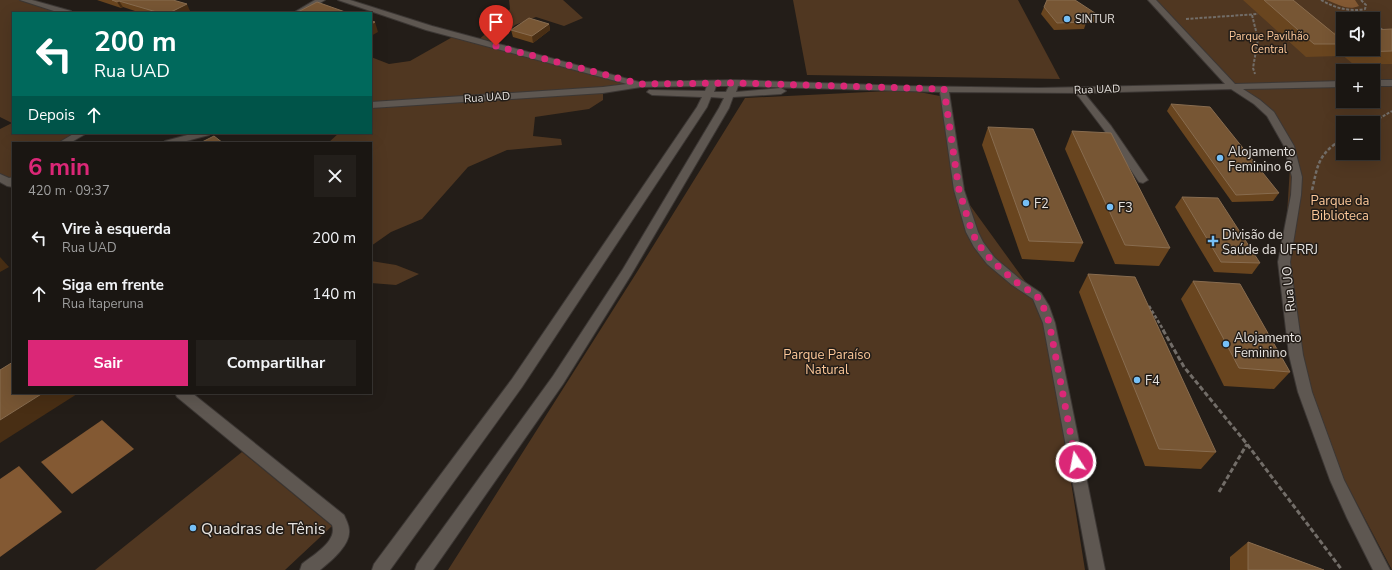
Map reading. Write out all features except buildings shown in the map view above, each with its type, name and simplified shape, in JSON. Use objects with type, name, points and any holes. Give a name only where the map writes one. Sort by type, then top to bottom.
[{"type":"street","points":[[24,0],[65,12]]},
{"type":"street","points":[[44,6],[58,0]]},
{"type":"street","points":[[299,12],[321,0]]},
{"type":"street","points":[[342,0],[429,28],[641,84]]},
{"type":"street","name":"Rua UO","points":[[1152,0],[1232,86],[1257,102],[1271,114],[1289,146],[1297,176],[1296,195],[1284,262],[1290,318],[1298,362],[1307,399],[1337,480],[1352,513],[1382,570]]},
{"type":"street","points":[[1380,83],[1392,83]]},
{"type":"street","name":"Rua UAD","points":[[603,90],[641,84],[733,89],[851,87],[1040,91],[1200,86],[1336,84]]},
{"type":"street","points":[[1040,91],[1082,95],[1170,95],[1182,93],[1200,86]]},
{"type":"street","points":[[380,570],[517,383],[702,107],[711,88]]},
{"type":"street","name":"Rua UAD","points":[[372,105],[603,90],[711,88]]},
{"type":"street","points":[[423,570],[562,374],[627,272],[724,108],[733,89]]},
{"type":"street","points":[[944,89],[959,190],[972,232],[978,244],[992,261],[1016,282],[1037,296],[1043,306],[1049,322],[1097,570]]},
{"type":"street","points":[[1082,95],[1108,128],[1143,180]]},
{"type":"street","points":[[65,142],[80,134]]},
{"type":"street","points":[[172,142],[202,134]]},
{"type":"street","points":[[0,177],[12,183]]},
{"type":"street","points":[[0,187],[12,183]]},
{"type":"street","points":[[183,394],[338,520],[342,528],[341,536],[337,543],[308,570]]},
{"type":"path","points":[[1321,0],[1342,9],[1356,11],[1365,9],[1366,5],[1361,0]]},
{"type":"path","points":[[1170,19],[1258,14]]},
{"type":"path","points":[[1252,15],[1258,39],[1253,68],[1256,75],[1264,85]]},
{"type":"path","points":[[1380,28],[1386,32]]},
{"type":"path","points":[[1380,118],[1392,111]]},
{"type":"path","points":[[1296,195],[1305,195],[1312,192],[1315,185],[1320,159],[1325,151],[1336,144]]},
{"type":"path","points":[[1146,302],[1184,367],[1247,444],[1342,570]]},
{"type":"path","points":[[1219,492],[1247,444]]},
{"type":"green space","points":[[0,0],[24,0],[65,12],[12,12],[12,123],[0,117]]},
{"type":"green space","points":[[509,0],[563,0],[583,18],[564,26],[536,17],[515,25],[496,45],[641,84],[603,90],[603,100],[589,109],[535,117],[533,136],[561,139],[562,145],[507,150],[468,167],[422,219],[391,232],[372,245],[372,142],[329,142],[338,134],[372,134],[372,57],[389,64],[410,61],[456,35],[477,41],[502,20],[510,9]]},
{"type":"green space","points":[[793,0],[1018,0],[1060,79],[807,75]]},
{"type":"green space","points":[[1152,0],[1392,0],[1392,570],[1317,428],[1284,262],[1291,151],[1271,114],[1232,86]]},
{"type":"green space","name":"Parque Paraíso Natural","points":[[909,90],[945,97],[959,190],[1043,306],[1085,570],[448,570],[637,272],[745,98]]},
{"type":"green space","points":[[12,123],[12,134],[80,134],[65,142],[12,142],[12,180],[0,177],[0,129]]},
{"type":"green space","points":[[372,261],[396,265],[419,274],[396,285],[372,283]]},
{"type":"green space","name":"Quadras de Tênis","points":[[242,452],[332,526],[285,570],[95,570]]},
{"type":"shaded area","points":[[1327,0],[1355,0],[1359,6],[1351,8]]},
{"type":"shaded area","points":[[102,420],[134,449],[72,494],[41,462]]},
{"type":"shaded area","points":[[19,466],[62,512],[0,557],[0,479]]},
{"type":"place","name":"SINTUR","points":[[1067,19]]},
{"type":"place","name":"Alojamento Feminino 6","points":[[1220,158]]},
{"type":"place","name":"F2","points":[[1026,203]]},
{"type":"place","name":"F3","points":[[1110,207]]},
{"type":"place","name":"Divisão de Saúde da UFRRJ","points":[[1213,241]]},
{"type":"place","name":"Alojamento Feminino","points":[[1226,344]]},
{"type":"place","name":"F4","points":[[1137,380]]},
{"type":"place","name":"Quadras de Tênis","points":[[193,528]]},
{"type":"route","points":[[496,46],[641,84],[735,83],[944,89],[959,190],[972,232],[978,244],[992,261],[1016,282],[1037,296],[1043,306],[1049,322],[1076,462]]},
{"type":"park label","name":"Parque Pavilhão Central","points":[[1269,42]]},
{"type":"park label","name":"Parque da Biblioteca","points":[[1340,208]]}]
